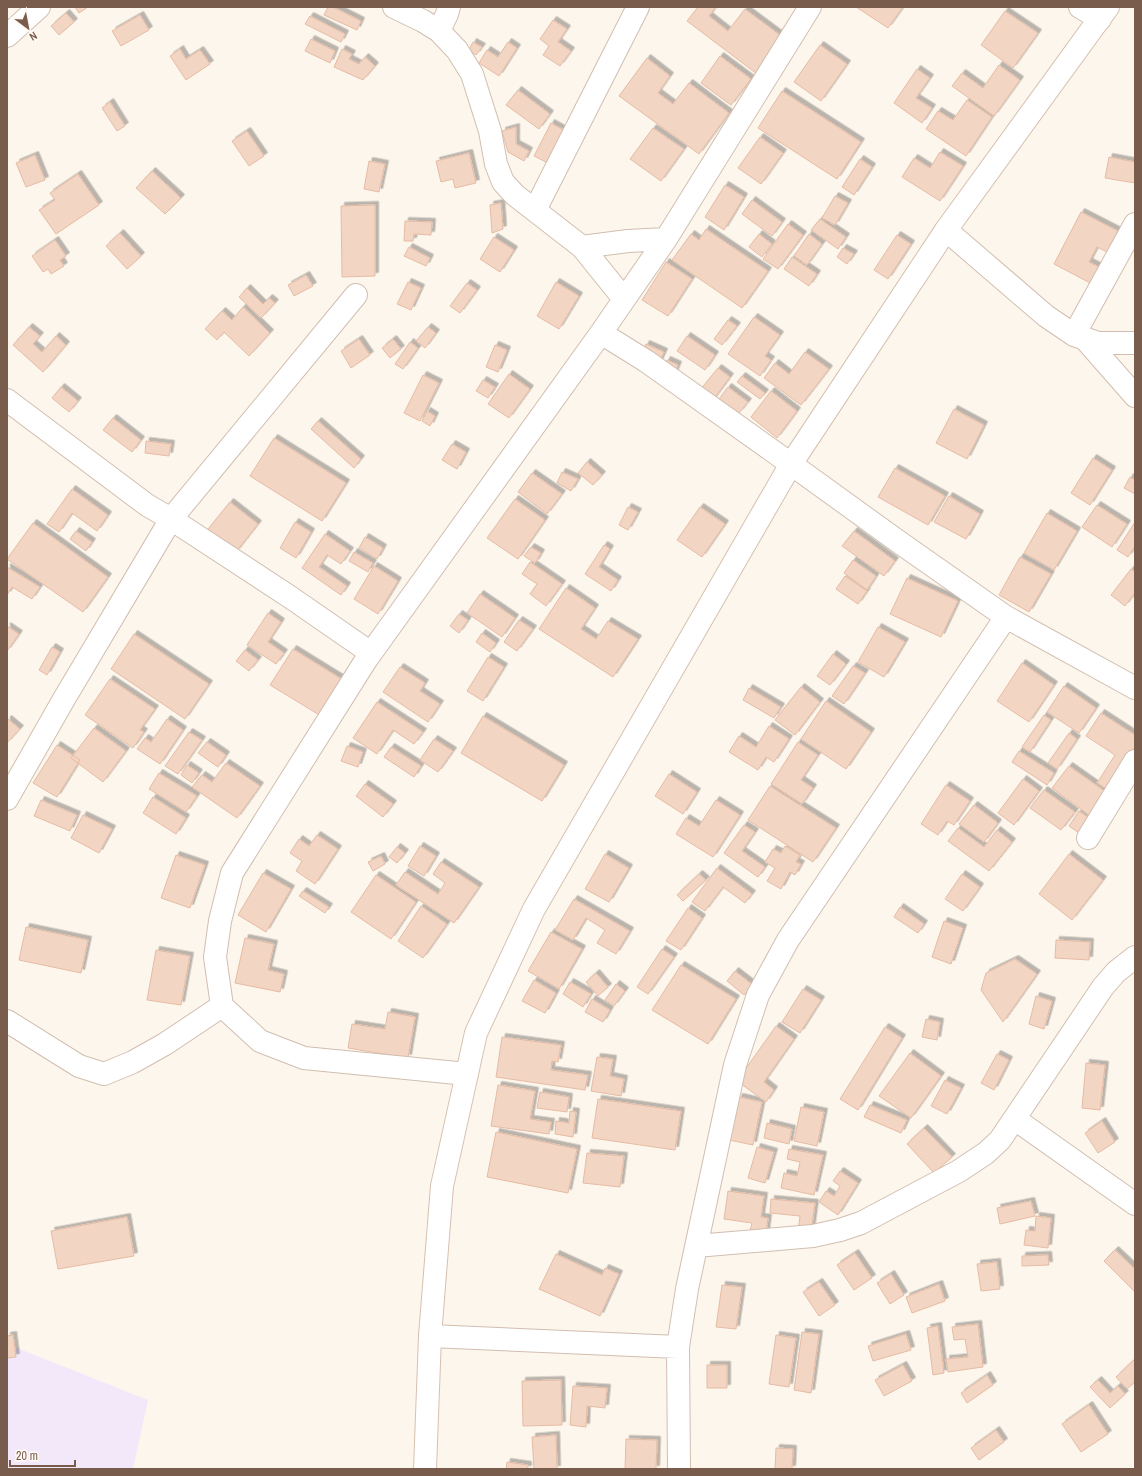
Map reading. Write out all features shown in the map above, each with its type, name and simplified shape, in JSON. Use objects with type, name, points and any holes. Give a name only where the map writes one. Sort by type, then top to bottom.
[{"type":"street","points":[[7,36],[39,7]]},
{"type":"street","points":[[394,7],[423,21],[439,31],[457,50],[472,74],[490,131],[496,164],[503,182],[515,195],[582,247],[624,299]]},
{"type":"street","points":[[439,31],[449,7]]},
{"type":"street","points":[[535,210],[638,7]]},
{"type":"street","points":[[467,1074],[304,1058],[260,1041],[222,1006],[215,957],[220,920],[232,873],[371,653],[601,333],[666,239],[810,7]]},
{"type":"street","points":[[425,1469],[430,1336],[442,1186],[476,1033],[534,909],[792,464],[946,230],[1104,13],[1080,7]]},
{"type":"street","points":[[1079,337],[1135,224]]},
{"type":"street","points":[[946,230],[1046,316],[1079,337],[1135,396]]},
{"type":"street","points":[[582,247],[628,241],[666,239]]},
{"type":"street","points":[[7,799],[68,692],[171,519],[356,295]]},
{"type":"street","points":[[601,333],[646,361],[1006,617],[1135,688]]},
{"type":"street","points":[[1079,337],[1098,342],[1135,343]]},
{"type":"street","points":[[7,400],[146,505],[171,519],[290,597],[371,653]]},
{"type":"street","points":[[679,1469],[678,1347],[686,1289],[735,1065],[758,995],[788,940],[1006,617]]},
{"type":"street","points":[[1088,838],[1135,761]]},
{"type":"street","points":[[696,1246],[813,1236],[840,1230],[861,1223],[959,1171],[986,1154],[1000,1140],[1015,1119],[1103,987],[1116,972],[1135,956]]},
{"type":"street","points":[[7,1021],[79,1066],[104,1074],[133,1062],[165,1044],[222,1006]]},
{"type":"street","points":[[1015,1119],[1135,1204]]},
{"type":"street","points":[[430,1336],[678,1347]]},
{"type":"shaded area","points":[[7,1344],[148,1400],[133,1469],[7,1469]]},
{"type":"building","points":[[75,7],[88,7],[79,13]]},
{"type":"building","points":[[328,7],[333,7],[361,21],[357,30],[324,15]]},
{"type":"building","points":[[698,7],[716,7],[709,16],[728,31],[745,9],[784,38],[757,74],[687,21]]},
{"type":"building","points":[[856,7],[903,7],[888,28]]},
{"type":"building","points":[[1005,11],[1038,33],[1013,68],[981,45]]},
{"type":"building","points":[[66,13],[74,22],[59,35],[51,26]]},
{"type":"building","points":[[140,15],[149,30],[121,46],[112,31]]},
{"type":"building","points":[[310,16],[345,34],[341,42],[305,24]]},
{"type":"building","points":[[553,20],[567,29],[558,42],[571,51],[560,66],[543,55],[549,46],[540,39]]},
{"type":"building","points":[[311,39],[335,51],[330,63],[305,51]]},
{"type":"building","points":[[473,42],[482,47],[476,55],[469,50]]},
{"type":"building","points":[[508,42],[517,48],[499,76],[479,63],[487,50],[498,57]]},
{"type":"building","points":[[820,45],[847,64],[821,101],[794,82]]},
{"type":"building","points":[[180,49],[186,59],[200,50],[210,64],[186,80],[170,56]]},
{"type":"building","points":[[342,49],[352,54],[349,59],[359,64],[365,57],[375,66],[363,80],[334,67]]},
{"type":"building","points":[[720,56],[751,79],[731,105],[701,83]]},
{"type":"building","points":[[647,58],[670,76],[658,93],[673,104],[689,83],[729,113],[699,154],[619,96]]},
{"type":"building","points":[[999,65],[1020,80],[994,116],[952,86],[962,73],[983,88]]},
{"type":"building","points":[[917,69],[930,78],[916,98],[932,108],[922,123],[894,103]]},
{"type":"building","points":[[518,90],[550,114],[539,129],[506,105]]},
{"type":"building","points":[[782,91],[861,142],[837,179],[758,128]]},
{"type":"building","points":[[967,100],[992,117],[966,156],[926,129],[938,111],[953,120]]},
{"type":"building","points":[[110,102],[125,126],[117,131],[102,108]]},
{"type":"building","points":[[551,123],[567,132],[550,164],[534,156]]},
{"type":"building","points":[[516,127],[516,144],[529,151],[524,161],[508,152],[502,131]]},
{"type":"building","points":[[653,128],[684,149],[661,181],[630,159]]},
{"type":"building","points":[[247,131],[264,156],[249,166],[232,141]]},
{"type":"building","points":[[760,137],[783,153],[761,184],[738,168]]},
{"type":"building","points":[[940,152],[963,166],[940,201],[902,177],[914,158],[930,168]]},
{"type":"building","points":[[469,153],[476,183],[455,188],[453,179],[441,182],[436,161]]},
{"type":"building","points":[[35,155],[45,180],[26,187],[16,163]]},
{"type":"building","points":[[1109,157],[1135,162],[1135,183],[1105,178]]},
{"type":"building","points":[[860,159],[872,167],[854,195],[842,187]]},
{"type":"building","points":[[369,161],[385,164],[379,192],[364,189]]},
{"type":"building","points":[[152,171],[181,198],[165,214],[136,188]]},
{"type":"building","points":[[78,174],[99,205],[56,234],[39,210],[55,200],[50,193]]},
{"type":"building","points":[[725,185],[744,197],[724,230],[705,217]]},
{"type":"building","points":[[835,196],[848,203],[835,225],[822,218]]},
{"type":"building","points":[[752,200],[782,222],[772,236],[742,214]]},
{"type":"building","points":[[501,203],[503,229],[492,233],[490,205]]},
{"type":"building","points":[[375,205],[375,276],[342,277],[341,206]]},
{"type":"building","points":[[1081,212],[1118,231],[1107,252],[1097,247],[1089,262],[1101,268],[1092,284],[1054,264]]},
{"type":"building","points":[[820,219],[846,237],[838,249],[811,230]]},
{"type":"building","points":[[405,221],[432,222],[431,235],[414,234],[413,241],[404,241]]},
{"type":"building","points":[[788,224],[803,235],[778,269],[763,259]]},
{"type":"building","points":[[706,229],[768,271],[742,308],[672,260],[691,234],[699,240]]},
{"type":"building","points":[[120,233],[141,256],[127,269],[106,246]]},
{"type":"building","points":[[759,234],[772,244],[762,257],[749,247]]},
{"type":"building","points":[[809,234],[822,244],[807,265],[794,256]]},
{"type":"building","points":[[897,235],[911,244],[888,279],[874,270]]},
{"type":"building","points":[[494,237],[514,250],[500,272],[480,259]]},
{"type":"building","points":[[55,240],[66,256],[60,260],[64,266],[51,274],[48,269],[43,272],[32,256]]},
{"type":"building","points":[[409,247],[430,258],[426,266],[404,256]]},
{"type":"building","points":[[843,248],[854,254],[847,264],[837,257]]},
{"type":"building","points":[[792,257],[817,274],[809,286],[784,269]]},
{"type":"building","points":[[666,262],[692,279],[668,316],[642,300]]},
{"type":"building","points":[[306,275],[313,286],[294,296],[288,285]]},
{"type":"building","points":[[408,282],[421,288],[411,310],[397,304]]},
{"type":"building","points":[[556,282],[579,296],[559,329],[537,316]]},
{"type":"building","points":[[467,283],[477,290],[460,313],[450,306]]},
{"type":"building","points":[[247,288],[263,304],[269,298],[275,303],[261,318],[239,297]]},
{"type":"building","points":[[243,307],[270,333],[249,356],[224,332],[217,340],[205,329],[222,311],[232,320]]},
{"type":"building","points":[[754,317],[780,335],[765,356],[771,360],[760,376],[728,354]]},
{"type":"building","points":[[728,320],[737,326],[722,345],[714,339]]},
{"type":"building","points":[[29,327],[40,336],[33,344],[42,352],[56,336],[66,345],[43,372],[13,345]]},
{"type":"building","points":[[428,327],[436,333],[425,348],[416,341]]},
{"type":"building","points":[[687,336],[715,355],[705,370],[677,351]]},
{"type":"building","points":[[359,339],[370,355],[351,368],[341,351]]},
{"type":"building","points":[[393,339],[401,349],[390,358],[382,348]]},
{"type":"building","points":[[410,342],[418,348],[403,369],[395,364]]},
{"type":"building","points":[[646,344],[664,352],[659,363],[641,354]]},
{"type":"building","points":[[495,345],[507,350],[498,372],[486,367]]},
{"type":"building","points":[[805,352],[829,369],[801,405],[764,378],[775,363],[789,374]]},
{"type":"building","points":[[667,360],[678,365],[673,377],[661,371]]},
{"type":"building","points":[[718,368],[730,377],[713,400],[700,390]]},
{"type":"building","points":[[509,374],[530,389],[509,418],[488,404]]},
{"type":"building","points":[[423,375],[439,383],[420,421],[404,413]]},
{"type":"building","points":[[742,376],[765,393],[760,399],[737,382]]},
{"type":"building","points":[[483,380],[495,387],[488,398],[476,391]]},
{"type":"building","points":[[61,387],[78,401],[69,412],[52,398]]},
{"type":"building","points":[[728,387],[748,402],[739,413],[719,399]]},
{"type":"building","points":[[771,391],[797,411],[777,438],[751,417]]},
{"type":"building","points":[[954,409],[984,425],[967,459],[936,443]]},
{"type":"building","points":[[427,411],[435,416],[430,426],[422,421]]},
{"type":"building","points":[[113,418],[141,440],[132,452],[103,430]]},
{"type":"building","points":[[318,421],[361,459],[354,468],[311,429]]},
{"type":"building","points":[[274,438],[346,483],[322,521],[250,476]]},
{"type":"building","points":[[146,441],[171,444],[169,456],[145,453]]},
{"type":"building","points":[[452,444],[466,452],[457,469],[442,460]]},
{"type":"building","points":[[1093,458],[1112,470],[1090,505],[1071,493]]},
{"type":"building","points":[[587,462],[602,475],[593,485],[578,473]]},
{"type":"building","points":[[895,468],[945,496],[928,525],[878,497]]},
{"type":"building","points":[[562,472],[578,479],[571,491],[557,483]]},
{"type":"building","points":[[532,473],[562,494],[547,514],[518,492]]},
{"type":"building","points":[[1130,477],[1135,480],[1135,494],[1124,488]]},
{"type":"building","points":[[72,489],[108,515],[97,531],[72,513],[59,532],[47,524]]},
{"type":"building","points":[[949,496],[980,514],[966,539],[934,522]]},
{"type":"building","points":[[515,499],[545,520],[518,559],[487,538]]},
{"type":"building","points":[[230,502],[258,524],[236,552],[208,529]]},
{"type":"building","points":[[1097,505],[1127,524],[1112,547],[1082,527]]},
{"type":"building","points":[[628,507],[638,512],[628,530],[619,525]]},
{"type":"building","points":[[700,507],[725,524],[702,557],[677,540]]},
{"type":"building","points":[[1047,513],[1077,531],[1054,570],[1024,553]]},
{"type":"building","points":[[295,522],[311,532],[296,558],[280,548]]},
{"type":"building","points":[[1135,522],[1135,546],[1128,557],[1117,550]]},
{"type":"building","points":[[33,523],[108,577],[83,612],[7,559]]},
{"type":"building","points":[[76,531],[92,542],[86,551],[70,539]]},
{"type":"building","points":[[854,531],[895,561],[884,576],[842,546]]},
{"type":"building","points":[[325,534],[350,551],[341,564],[327,555],[319,567],[347,586],[341,595],[302,568]]},
{"type":"building","points":[[365,537],[383,548],[377,559],[359,548]]},
{"type":"building","points":[[604,545],[610,549],[599,567],[618,580],[611,591],[585,574]]},
{"type":"building","points":[[531,547],[541,553],[535,563],[524,556]]},
{"type":"building","points":[[354,552],[373,563],[368,572],[349,561]]},
{"type":"building","points":[[1020,557],[1051,574],[1029,612],[999,595]]},
{"type":"building","points":[[853,560],[876,576],[867,590],[844,573]]},
{"type":"building","points":[[530,562],[562,584],[546,606],[530,594],[537,584],[522,574]]},
{"type":"building","points":[[374,566],[398,581],[378,614],[354,599]]},
{"type":"building","points":[[7,567],[40,587],[32,599],[12,587],[7,595]]},
{"type":"building","points":[[1131,569],[1135,572],[1135,593],[1125,606],[1111,595]]},
{"type":"building","points":[[845,576],[867,591],[858,604],[836,589]]},
{"type":"building","points":[[907,578],[958,601],[941,637],[890,614]]},
{"type":"building","points":[[566,588],[595,608],[581,629],[596,639],[608,621],[638,639],[613,677],[539,629]]},
{"type":"building","points":[[480,594],[515,618],[502,637],[467,613]]},
{"type":"building","points":[[268,613],[281,622],[268,642],[284,653],[276,664],[247,645]]},
{"type":"building","points":[[459,614],[468,620],[459,633],[450,626]]},
{"type":"building","points":[[519,620],[533,629],[517,651],[504,642]]},
{"type":"building","points":[[7,626],[19,634],[7,651]]},
{"type":"building","points":[[878,627],[905,642],[884,677],[858,662]]},
{"type":"building","points":[[482,633],[496,643],[490,652],[476,642]]},
{"type":"building","points":[[134,634],[209,684],[185,719],[111,669]]},
{"type":"building","points":[[52,647],[60,652],[47,675],[39,670]]},
{"type":"building","points":[[293,649],[348,683],[326,719],[270,685]]},
{"type":"building","points":[[245,650],[258,660],[249,671],[236,661]]},
{"type":"building","points":[[833,654],[846,664],[830,685],[817,676]]},
{"type":"building","points":[[488,657],[504,667],[483,701],[467,691]]},
{"type":"building","points":[[1022,663],[1054,685],[1029,722],[997,701]]},
{"type":"building","points":[[853,666],[865,673],[844,704],[832,696]]},
{"type":"building","points":[[400,667],[425,683],[420,691],[440,704],[428,722],[383,692]]},
{"type":"building","points":[[110,679],[155,709],[140,730],[144,732],[133,748],[85,715]]},
{"type":"building","points":[[1064,686],[1096,708],[1079,733],[1047,712]]},
{"type":"building","points":[[801,687],[820,702],[795,735],[775,720]]},
{"type":"building","points":[[749,688],[781,707],[774,718],[743,700]]},
{"type":"building","points":[[826,701],[871,732],[846,769],[801,739]]},
{"type":"building","points":[[377,702],[423,732],[414,744],[393,730],[377,754],[353,738]]},
{"type":"building","points":[[1101,713],[1135,735],[1135,747],[1107,789],[1097,783],[1115,755],[1086,736]]},
{"type":"building","points":[[1044,715],[1051,720],[1030,752],[1022,747]]},
{"type":"building","points":[[483,716],[564,765],[542,801],[461,753]]},
{"type":"building","points":[[8,719],[20,729],[7,743],[7,720]]},
{"type":"building","points":[[167,719],[183,730],[160,764],[137,749],[145,738],[151,742]]},
{"type":"building","points":[[769,726],[789,739],[774,762],[766,757],[758,770],[729,752],[739,736],[756,747]]},
{"type":"building","points":[[94,728],[126,751],[103,782],[71,758]]},
{"type":"building","points":[[189,732],[202,740],[178,774],[165,766]]},
{"type":"building","points":[[1069,733],[1077,739],[1057,769],[1048,763]]},
{"type":"building","points":[[434,739],[453,751],[438,772],[420,760]]},
{"type":"building","points":[[207,742],[226,755],[218,767],[198,753]]},
{"type":"building","points":[[798,742],[818,755],[801,780],[813,788],[802,804],[771,784]]},
{"type":"building","points":[[57,745],[80,760],[57,797],[33,783]]},
{"type":"building","points":[[347,746],[363,752],[358,767],[341,761]]},
{"type":"building","points":[[391,747],[421,766],[414,777],[384,757]]},
{"type":"building","points":[[1019,751],[1054,773],[1047,785],[1012,762]]},
{"type":"building","points":[[226,763],[260,786],[237,818],[192,787],[202,775],[212,782]]},
{"type":"building","points":[[187,765],[199,773],[192,783],[181,775]]},
{"type":"building","points":[[1069,766],[1106,792],[1089,815],[1052,788]]},
{"type":"building","points":[[159,773],[197,796],[186,812],[149,789]]},
{"type":"building","points":[[669,774],[697,792],[683,814],[655,796]]},
{"type":"building","points":[[1023,779],[1039,791],[1014,825],[998,813]]},
{"type":"building","points":[[365,784],[393,804],[383,817],[356,796]]},
{"type":"building","points":[[946,785],[970,801],[954,825],[947,821],[938,835],[921,824]]},
{"type":"building","points":[[770,786],[836,828],[813,862],[748,820]]},
{"type":"building","points":[[1044,790],[1075,812],[1061,830],[1030,808]]},
{"type":"building","points":[[153,797],[186,818],[176,834],[143,813]]},
{"type":"building","points":[[41,800],[77,815],[70,831],[34,816]]},
{"type":"building","points":[[716,800],[740,815],[713,857],[676,834],[686,818],[699,826]]},
{"type":"building","points":[[974,805],[998,823],[984,842],[959,824]]},
{"type":"building","points":[[1079,811],[1089,818],[1079,833],[1069,826]]},
{"type":"building","points":[[83,815],[112,829],[99,853],[71,838]]},
{"type":"building","points":[[744,825],[755,832],[742,851],[765,867],[758,877],[724,853]]},
{"type":"building","points":[[958,828],[984,847],[997,830],[1012,842],[989,871],[948,841]]},
{"type":"building","points":[[317,835],[338,849],[315,884],[296,871],[302,861],[290,853],[299,839],[309,846]]},
{"type":"building","points":[[420,846],[436,856],[424,876],[408,866]]},
{"type":"building","points":[[785,846],[800,855],[796,862],[801,864],[795,875],[790,872],[781,889],[767,881],[775,868],[765,862],[773,849],[781,853]]},
{"type":"building","points":[[397,847],[405,853],[397,863],[389,857]]},
{"type":"building","points":[[605,854],[629,868],[609,902],[585,889]]},
{"type":"building","points":[[1069,854],[1103,880],[1072,920],[1039,894]]},
{"type":"building","points":[[176,855],[205,865],[190,908],[161,898]]},
{"type":"building","points":[[381,856],[385,864],[373,871],[368,862]]},
{"type":"building","points":[[441,862],[479,887],[454,923],[396,885],[405,872],[438,894],[445,883],[433,874]]},
{"type":"building","points":[[717,868],[752,894],[745,903],[723,887],[705,911],[692,902]]},
{"type":"building","points":[[263,873],[291,889],[266,932],[238,915]]},
{"type":"building","points":[[699,874],[706,880],[683,901],[677,895]]},
{"type":"building","points":[[962,874],[980,887],[963,911],[945,899]]},
{"type":"building","points":[[376,875],[416,902],[391,939],[351,912]]},
{"type":"building","points":[[303,891],[329,907],[325,913],[299,896]]},
{"type":"building","points":[[574,899],[630,931],[616,954],[597,943],[605,930],[586,918],[573,940],[555,930]]},
{"type":"building","points":[[421,906],[447,924],[423,958],[398,941]]},
{"type":"building","points":[[900,907],[924,924],[918,933],[894,917]]},
{"type":"building","points":[[688,908],[702,918],[681,950],[666,941]]},
{"type":"building","points":[[944,921],[963,928],[951,964],[932,957]]},
{"type":"building","points":[[26,927],[88,940],[81,973],[19,960]]},
{"type":"building","points":[[551,932],[582,949],[559,989],[528,971]]},
{"type":"building","points":[[245,938],[274,944],[268,970],[284,974],[280,992],[235,983]]},
{"type":"building","points":[[1056,940],[1090,942],[1089,960],[1055,958]]},
{"type":"building","points":[[662,949],[674,957],[648,994],[637,987]]},
{"type":"building","points":[[156,950],[190,956],[181,1005],[147,1000]]},
{"type":"building","points":[[1015,959],[1037,974],[1003,1022],[981,990],[986,973]]},
{"type":"building","points":[[681,965],[736,999],[708,1044],[652,1010]]},
{"type":"building","points":[[735,971],[753,985],[744,995],[727,981]]},
{"type":"building","points":[[596,973],[608,987],[598,996],[586,982]]},
{"type":"building","points":[[534,980],[556,993],[545,1013],[522,1001]]},
{"type":"building","points":[[570,982],[591,994],[583,1007],[563,994]]},
{"type":"building","points":[[616,984],[625,991],[614,1006],[605,1000]]},
{"type":"building","points":[[803,989],[821,1000],[800,1033],[782,1022]]},
{"type":"building","points":[[1036,996],[1052,1001],[1044,1029],[1029,1024]]},
{"type":"building","points":[[592,999],[610,1010],[603,1022],[585,1012]]},
{"type":"building","points":[[388,1012],[415,1017],[408,1058],[348,1048],[352,1024],[385,1029]]},
{"type":"building","points":[[926,1019],[940,1022],[937,1040],[922,1037]]},
{"type":"building","points":[[776,1026],[794,1039],[764,1082],[774,1090],[766,1102],[737,1081]]},
{"type":"building","points":[[885,1027],[902,1038],[858,1110],[840,1099]]},
{"type":"building","points":[[502,1037],[561,1045],[558,1062],[552,1061],[551,1070],[588,1075],[585,1090],[496,1077]]},
{"type":"building","points":[[910,1053],[941,1076],[911,1118],[879,1096]]},
{"type":"building","points":[[997,1054],[1009,1060],[994,1090],[981,1083]]},
{"type":"building","points":[[597,1057],[613,1059],[610,1076],[624,1079],[621,1096],[591,1091]]},
{"type":"building","points":[[1086,1063],[1105,1065],[1100,1110],[1082,1108]]},
{"type":"building","points":[[945,1080],[961,1088],[947,1114],[931,1106]]},
{"type":"building","points":[[498,1085],[535,1091],[530,1119],[551,1122],[549,1134],[491,1126]]},
{"type":"building","points":[[540,1092],[569,1097],[567,1112],[537,1108]]},
{"type":"building","points":[[739,1097],[762,1102],[753,1145],[729,1140]]},
{"type":"building","points":[[598,1099],[681,1111],[675,1150],[592,1138]]},
{"type":"building","points":[[870,1105],[907,1120],[901,1133],[864,1117]]},
{"type":"building","points":[[801,1107],[824,1112],[817,1146],[794,1141]]},
{"type":"building","points":[[570,1111],[576,1112],[573,1137],[555,1134],[556,1121],[569,1123]]},
{"type":"building","points":[[1102,1121],[1115,1142],[1098,1153],[1085,1133]]},
{"type":"building","points":[[767,1123],[792,1129],[789,1144],[764,1138]]},
{"type":"building","points":[[924,1128],[952,1157],[934,1173],[907,1144]]},
{"type":"building","points":[[496,1132],[577,1149],[568,1193],[487,1177]]},
{"type":"building","points":[[757,1147],[774,1152],[765,1183],[748,1178]]},
{"type":"building","points":[[789,1149],[823,1155],[814,1195],[781,1188],[784,1173],[797,1176],[800,1162],[787,1159]]},
{"type":"building","points":[[587,1153],[624,1156],[620,1187],[583,1183]]},
{"type":"building","points":[[840,1171],[858,1183],[838,1215],[819,1202],[826,1191],[834,1196],[840,1186],[833,1181]]},
{"type":"building","points":[[728,1191],[764,1196],[761,1217],[768,1218],[766,1233],[750,1231],[752,1223],[724,1219]]},
{"type":"building","points":[[771,1199],[815,1203],[811,1232],[798,1231],[800,1216],[770,1213]]},
{"type":"building","points":[[1031,1201],[1035,1216],[1000,1224],[997,1208]]},
{"type":"building","points":[[1036,1216],[1051,1218],[1048,1248],[1024,1245],[1026,1230],[1035,1231]]},
{"type":"building","points":[[127,1217],[134,1256],[58,1269],[51,1231]]},
{"type":"building","points":[[1115,1250],[1135,1269],[1135,1292],[1104,1261]]},
{"type":"building","points":[[855,1253],[872,1278],[854,1290],[837,1265]]},
{"type":"building","points":[[556,1254],[602,1275],[605,1268],[619,1274],[600,1316],[539,1289]]},
{"type":"building","points":[[1048,1255],[1049,1265],[1022,1266],[1022,1256]]},
{"type":"building","points":[[997,1262],[1000,1289],[981,1291],[977,1264]]},
{"type":"building","points":[[891,1274],[904,1295],[890,1304],[877,1283]]},
{"type":"building","points":[[819,1282],[835,1305],[819,1316],[803,1292]]},
{"type":"building","points":[[939,1284],[945,1301],[912,1313],[906,1297]]},
{"type":"building","points":[[722,1285],[742,1287],[736,1329],[716,1327]]},
{"type":"building","points":[[978,1324],[983,1367],[948,1372],[946,1359],[968,1357],[965,1339],[954,1340],[952,1327]]},
{"type":"building","points":[[938,1326],[944,1373],[933,1375],[927,1328]]},
{"type":"building","points":[[802,1332],[819,1334],[811,1393],[794,1390]]},
{"type":"building","points":[[906,1334],[911,1350],[873,1361],[868,1346]]},
{"type":"building","points":[[13,1335],[16,1357],[7,1358],[7,1336]]},
{"type":"building","points":[[776,1335],[796,1338],[789,1387],[769,1384]]},
{"type":"building","points":[[1135,1359],[1135,1382],[1127,1389],[1116,1377]]},
{"type":"building","points":[[707,1365],[727,1365],[727,1388],[707,1388]]},
{"type":"building","points":[[903,1365],[912,1381],[884,1396],[875,1380]]},
{"type":"building","points":[[987,1375],[993,1385],[967,1403],[961,1393]]},
{"type":"building","points":[[561,1380],[562,1425],[523,1426],[522,1381]]},
{"type":"building","points":[[1098,1380],[1110,1393],[1118,1386],[1125,1394],[1110,1408],[1090,1387]]},
{"type":"building","points":[[573,1386],[607,1388],[605,1408],[587,1406],[586,1427],[570,1425]]},
{"type":"building","points":[[1089,1405],[1108,1434],[1081,1452],[1062,1424]]},
{"type":"building","points":[[996,1430],[1004,1442],[979,1460],[971,1448]]},
{"type":"building","points":[[556,1435],[557,1469],[534,1469],[532,1437]]},
{"type":"building","points":[[626,1439],[657,1440],[656,1469],[625,1469]]},
{"type":"building","points":[[776,1448],[793,1449],[792,1469],[775,1469]]},
{"type":"building","points":[[507,1462],[528,1465],[528,1469],[506,1469]]}]
